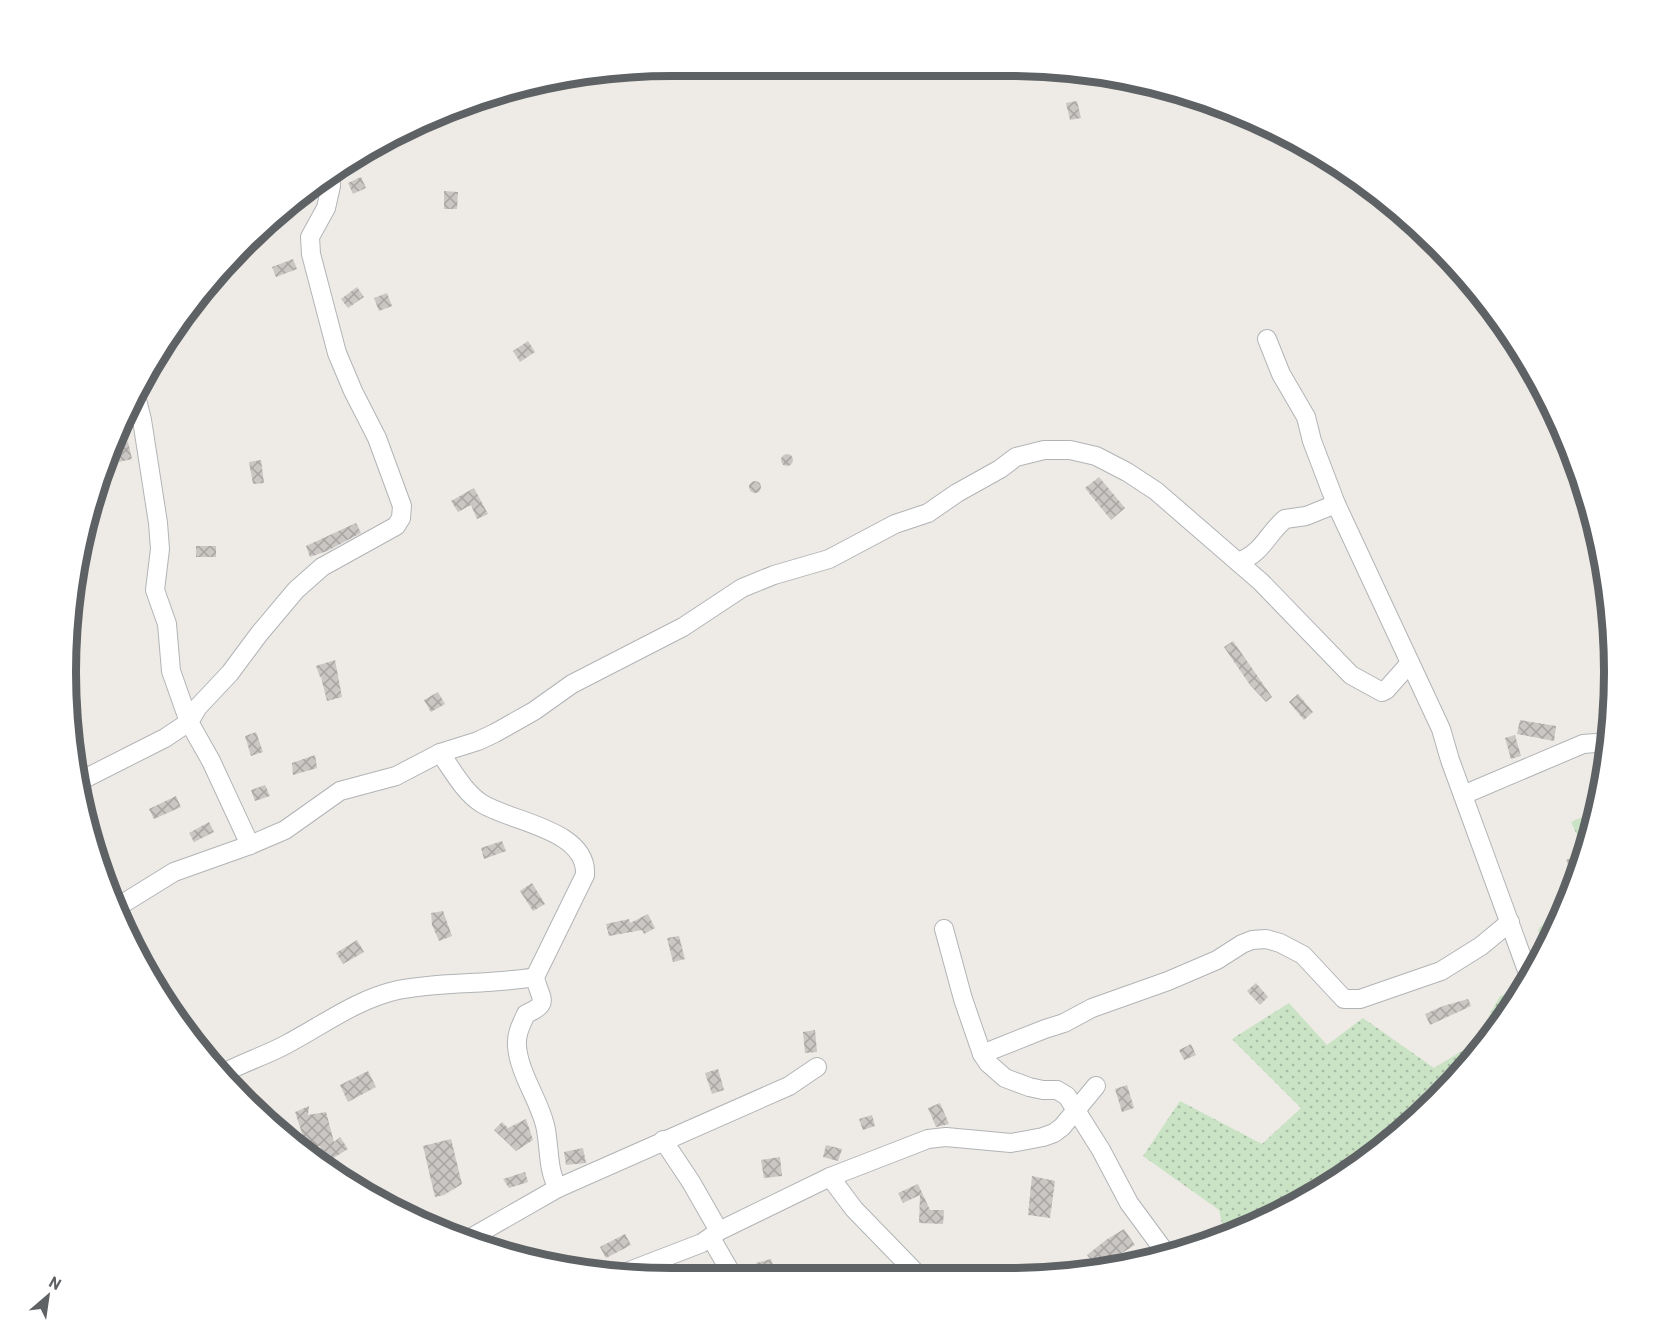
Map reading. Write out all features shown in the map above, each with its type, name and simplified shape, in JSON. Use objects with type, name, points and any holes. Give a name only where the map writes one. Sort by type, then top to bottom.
[{"type":"street","points":[[86,778],[165,738],[189,722],[198,707],[230,673],[296,590],[322,567],[396,526],[401,518],[402,506],[386,461],[337,353],[311,254],[310,237],[326,208],[331,184]]},
{"type":"street","points":[[1267,339],[1281,374],[1306,417],[1312,441],[1336,504],[1441,729],[1450,760],[1526,967]]},
{"type":"street","points":[[139,407],[158,523],[160,549],[155,590],[167,624],[171,671],[189,722],[211,761],[250,845]]},
{"type":"street","points":[[123,903],[174,872],[285,830],[340,791],[396,776],[440,753],[495,733],[534,711],[572,684],[683,627],[742,588],[774,575],[829,559],[895,524],[928,513],[1016,457],[1044,450],[1070,450],[1096,456],[1156,491],[1261,582],[1338,664],[1357,679],[1382,692],[1410,663]]},
{"type":"street","points":[[1238,562],[1262,547],[1285,519],[1306,516],[1336,504]]},
{"type":"street","points":[[1463,795],[1583,744],[1599,743]]},
{"type":"street","points":[[440,753],[471,795],[494,810],[538,826],[562,838],[582,857],[585,866],[585,875],[536,977],[543,1001],[539,1008],[526,1014],[518,1034],[517,1044],[519,1058],[544,1121],[552,1179],[558,1188]]},
{"type":"street","points":[[982,1054],[1064,1023],[1102,1004],[1168,981],[1217,960],[1252,940],[1266,939],[1280,943],[1304,955],[1344,999],[1352,1000],[1441,971],[1481,946],[1510,922]]},
{"type":"street","points":[[944,929],[963,999],[982,1054],[988,1063],[1005,1078],[1029,1087],[1057,1090],[1067,1096],[1101,1150],[1129,1203],[1161,1247]]},
{"type":"street","points":[[229,1071],[285,1045],[365,1000],[397,990],[536,977]]},
{"type":"street","points":[[477,1234],[558,1188],[789,1086],[817,1067]]},
{"type":"street","points":[[640,1266],[715,1234],[830,1177],[928,1139],[946,1137],[1011,1143],[1054,1133],[1062,1127],[1096,1086]]},
{"type":"street","points":[[663,1140],[691,1182],[730,1268]]},
{"type":"street","points":[[830,1177],[854,1209],[911,1268]]},
{"type":"green space","points":[[1585,816],[1579,839],[1571,822]]},
{"type":"green space","points":[[1553,912],[1541,937],[1538,930]]},
{"type":"green space","points":[[1509,993],[1473,1043],[1500,996]]},
{"type":"green space","points":[[1289,1003],[1327,1045],[1363,1018],[1434,1068],[1473,1044],[1429,1093],[1371,1144],[1306,1188],[1223,1227],[1219,1210],[1143,1156],[1180,1101],[1262,1144],[1301,1108],[1232,1039]]},
{"type":"building","points":[[1077,101],[1081,118],[1070,120],[1066,103]]},
{"type":"building","points":[[361,177],[366,188],[353,194],[348,183]]},
{"type":"building","points":[[444,191],[458,192],[457,209],[444,209]]},
{"type":"building","points":[[293,259],[297,269],[276,277],[272,267]]},
{"type":"building","points":[[357,287],[364,297],[348,308],[341,299]]},
{"type":"building","points":[[387,293],[392,306],[379,311],[374,298]]},
{"type":"building","points":[[528,341],[535,352],[520,362],[513,351]]},
{"type":"building","points":[[128,442],[132,459],[119,462],[118,455],[122,443]]},
{"type":"building","points":[[789,454],[793,460],[789,466],[785,466],[781,458]]},
{"type":"building","points":[[261,460],[264,483],[253,484],[249,462]]},
{"type":"building","points":[[1099,477],[1125,508],[1111,520],[1085,488]]},
{"type":"building","points":[[757,481],[761,487],[757,493],[753,493],[749,485]]},
{"type":"building","points":[[474,488],[488,514],[477,519],[471,505],[458,512],[451,501]]},
{"type":"building","points":[[356,523],[361,533],[327,551],[310,557],[306,546]]},
{"type":"building","points":[[196,546],[216,546],[216,557],[196,557]]},
{"type":"building","points":[[1233,641],[1272,697],[1266,702],[1250,685],[1224,647]]},
{"type":"building","points":[[335,660],[342,697],[327,701],[316,666]]},
{"type":"building","points":[[438,692],[445,704],[431,712],[424,700]]},
{"type":"building","points":[[1298,694],[1313,712],[1304,720],[1289,702]]},
{"type":"building","points":[[1520,720],[1556,726],[1554,741],[1517,734]]},
{"type":"building","points":[[256,732],[263,752],[251,756],[245,736]]},
{"type":"building","points":[[1515,735],[1521,756],[1511,759],[1505,738]]},
{"type":"building","points":[[315,755],[317,768],[293,775],[292,763]]},
{"type":"building","points":[[265,785],[270,796],[255,801],[251,790]]},
{"type":"building","points":[[176,796],[181,807],[154,819],[149,809]]},
{"type":"building","points":[[209,822],[214,832],[194,842],[189,833]]},
{"type":"building","points":[[502,841],[506,851],[484,859],[481,848]]},
{"type":"building","points":[[1574,857],[1570,869],[1566,860]]},
{"type":"building","points":[[532,883],[545,904],[533,911],[520,891]]},
{"type":"building","points":[[443,911],[452,936],[439,941],[432,925],[431,913]]},
{"type":"building","points":[[648,914],[655,928],[644,934],[642,930],[609,936],[606,924],[629,919],[630,923]]},
{"type":"building","points":[[679,936],[685,959],[673,962],[667,938]]},
{"type":"building","points":[[357,940],[364,952],[343,964],[336,953]]},
{"type":"building","points":[[1256,983],[1268,997],[1260,1005],[1247,991]]},
{"type":"building","points":[[1468,999],[1471,1006],[1430,1025],[1425,1014]]},
{"type":"building","points":[[815,1030],[817,1052],[805,1053],[803,1032]]},
{"type":"building","points":[[1191,1044],[1196,1055],[1184,1060],[1179,1050]]},
{"type":"building","points":[[718,1069],[724,1090],[712,1094],[705,1073]]},
{"type":"building","points":[[368,1071],[376,1087],[348,1102],[340,1085]]},
{"type":"building","points":[[1127,1085],[1134,1108],[1122,1112],[1115,1089]]},
{"type":"building","points":[[940,1103],[949,1124],[936,1127],[928,1108]]},
{"type":"building","points":[[309,1106],[308,1115],[326,1112],[334,1142],[340,1137],[348,1149],[331,1160],[324,1155],[320,1146],[313,1147],[304,1140],[295,1112]]},
{"type":"building","points":[[872,1115],[875,1126],[863,1130],[859,1119]]},
{"type":"building","points":[[526,1119],[533,1140],[516,1151],[494,1130],[502,1122],[508,1128]]},
{"type":"building","points":[[451,1139],[462,1184],[444,1195],[435,1197],[423,1146]]},
{"type":"building","points":[[826,1145],[842,1149],[838,1161],[823,1157]]},
{"type":"building","points":[[583,1148],[586,1163],[566,1165],[564,1152]]},
{"type":"building","points":[[780,1157],[782,1176],[764,1178],[761,1160]]},
{"type":"building","points":[[525,1172],[528,1182],[509,1188],[503,1179]]},
{"type":"building","points":[[1032,1176],[1055,1181],[1050,1218],[1028,1215]]},
{"type":"building","points":[[918,1184],[930,1210],[944,1210],[943,1224],[919,1223],[920,1195],[903,1203],[898,1193]]},
{"type":"building","points":[[1124,1229],[1135,1245],[1114,1258],[1092,1261],[1087,1255]]},
{"type":"building","points":[[625,1234],[631,1245],[606,1258],[600,1247]]},
{"type":"building","points":[[771,1259],[774,1268],[757,1268],[756,1263]]}]
